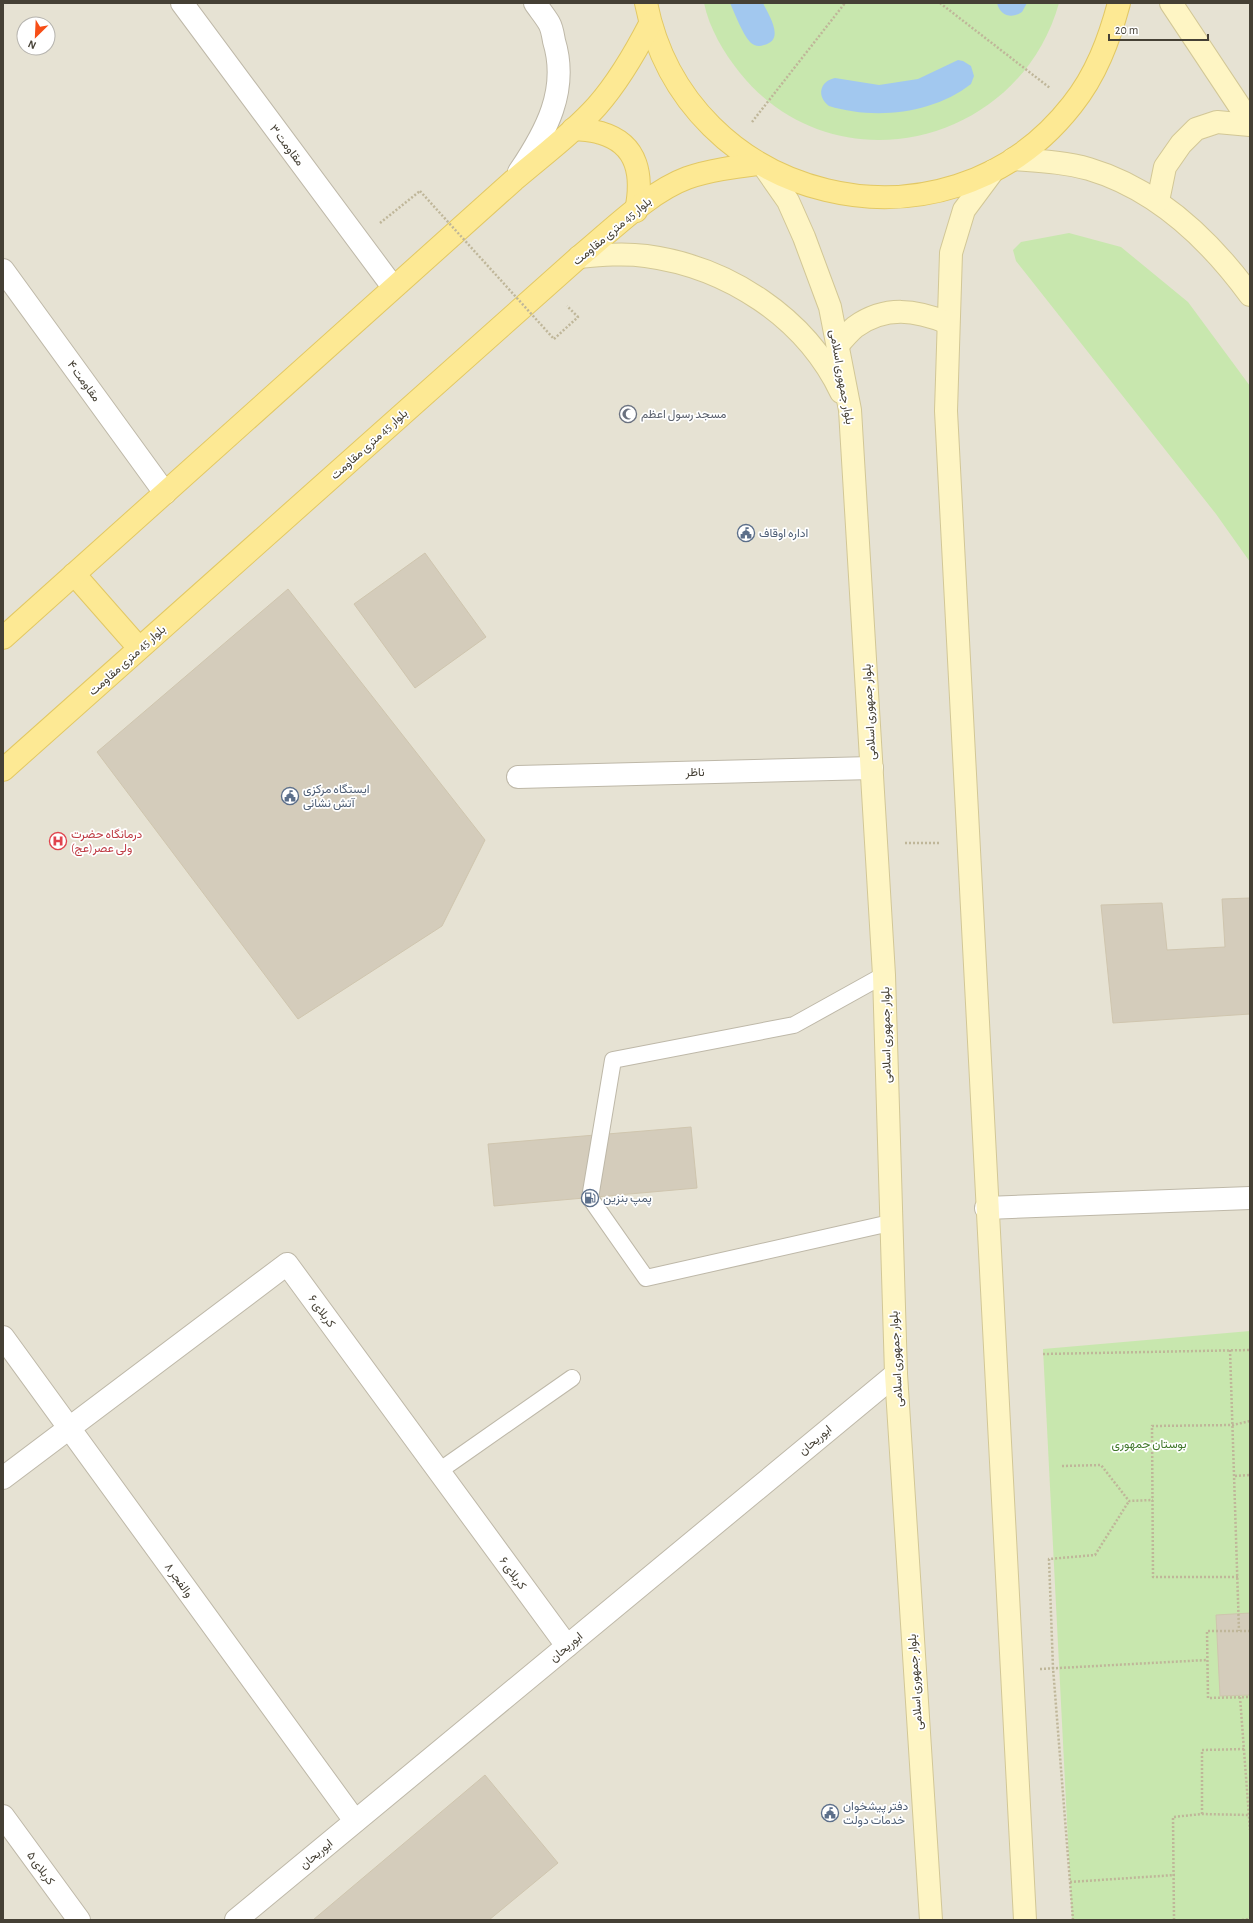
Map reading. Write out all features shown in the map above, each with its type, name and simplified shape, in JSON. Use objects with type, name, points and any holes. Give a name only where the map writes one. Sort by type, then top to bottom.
[{"type":"main road","points":[[648,13],[664,59],[682,92],[706,121],[733,146],[762,166],[801,184],[839,194],[878,198],[918,195],[956,186],[993,171],[1013,159],[1045,134],[1072,105],[1093,74],[1109,39],[1119,3]]},
{"type":"main road","points":[[1171,3],[1250,122]]},
{"type":"main road","points":[[3,638],[393,287],[597,107],[634,56],[648,13]]},
{"type":"main road","points":[[1158,202],[1165,167],[1181,144],[1196,129],[1217,122],[1250,125]]},
{"type":"main road","points":[[573,129],[600,132],[617,139],[631,153],[639,173],[640,192],[636,211]]},
{"type":"main road","points":[[1013,159],[1053,162],[1089,169],[1131,185],[1171,211],[1209,246],[1250,295]]},
{"type":"main road","name":"بلوار 45 متری مقاومت","points":[[3,770],[579,257],[660,191],[686,178],[706,172],[762,166]]},
{"type":"main road","name":"بلوار جمهوری اسلامی","points":[[762,166],[788,201],[804,237],[830,307],[850,410],[884,975],[890,1223],[896,1374],[931,1920]]},
{"type":"main road","points":[[993,171],[964,210],[951,253],[946,412],[986,1208],[1025,1920]]},
{"type":"main road","points":[[579,257],[612,255],[645,256],[678,262],[710,272],[740,286],[768,304],[794,326],[817,352],[836,380],[850,410]]},
{"type":"main road","points":[[838,345],[855,327],[877,316],[901,311],[925,314],[948,323]]},
{"type":"main road","points":[[74,574],[139,648]]},
{"type":"street","name":"مقاومت ۳","points":[[182,3],[393,287]]},
{"type":"street","points":[[514,180],[539,143],[555,104],[558,82],[559,57],[549,23],[535,3]]},
{"type":"street","name":"مقاومت ۴","points":[[3,270],[165,493]]},
{"type":"street","name":"ناظر","points":[[518,777],[872,768]]},
{"type":"street","points":[[986,1208],[1250,1198]]},
{"type":"street","name":"کربلای ۶","points":[[3,1478],[287,1264],[567,1646]]},
{"type":"street","name":"والفجر ۸","points":[[3,1337],[355,1822]]},
{"type":"street","name":"ابوریحان","points":[[236,1920],[896,1374]]},
{"type":"street","name":"کربلای ۵","points":[[3,1816],[79,1920]]},
{"type":"lane","points":[[884,975],[794,1025],[613,1060],[590,1198],[646,1278],[890,1223]]},
{"type":"lane","points":[[439,1471],[572,1378]]},
{"type":"path","points":[[733,146],[846,3]]},
{"type":"path","points":[[940,3],[1072,105]]},
{"type":"path","points":[[393,213],[420,191],[554,339],[578,317]]},
{"type":"path","points":[[877,843],[968,844]]},
{"type":"path","points":[[1230,1350],[1239,1631]]},
{"type":"path","points":[[1043,1354],[1250,1350]]},
{"type":"path","points":[[1238,1577],[1153,1577],[1152,1426],[1233,1425],[1250,1421]]},
{"type":"path","points":[[1062,1466],[1101,1465],[1129,1501]]},
{"type":"path","points":[[1235,1476],[1250,1475]]},
{"type":"path","points":[[1129,1501],[1153,1500]]},
{"type":"path","points":[[1073,1920],[1054,1668],[1049,1559],[1095,1555],[1129,1501]]},
{"type":"path","points":[[1250,1631],[1206,1631],[1208,1698],[1250,1697]]},
{"type":"path","points":[[1011,1670],[1207,1660]]},
{"type":"path","points":[[1240,1697],[1250,1830]]},
{"type":"path","points":[[1202,1814],[1202,1750],[1245,1749]]},
{"type":"path","points":[[1174,1920],[1175,1875],[1173,1817],[1202,1814],[1248,1815]]},
{"type":"path","points":[[1070,1882],[1175,1875]]},
{"type":"path","points":[[1242,1920],[1250,1919]]},
{"type":"shaded area","points":[[3,3],[1250,3],[1250,1920],[3,1920]]},
{"type":"green space","points":[[704,3],[1059,3],[1038,52],[1006,91],[965,119],[920,136],[872,140],[824,132],[779,109],[740,73],[728,57],[709,22]]},
{"type":"green space","points":[[1069,233],[1121,247],[1188,302],[1250,386],[1250,562],[1216,514],[1016,261],[1013,250],[1021,242]]},
{"type":"green space","name":"بوستان جمهوری","points":[[1250,1331],[1250,1920],[1072,1920],[1043,1349]]},
{"type":"water","points":[[730,3],[763,3],[774,26],[774,38],[762,46],[758,46],[750,42],[741,29]]},
{"type":"water","points":[[997,3],[1027,3],[1022,12],[1010,16],[1001,11]]},
{"type":"water","points":[[958,60],[971,66],[974,76],[971,84],[956,94],[921,108],[903,112],[865,113],[829,106],[822,98],[821,94],[823,86],[826,82],[835,78],[879,85],[918,79]]},
{"type":"building","points":[[425,553],[486,637],[415,688],[354,604]]},
{"type":"building","name":"ایستگاه مرکزی آتش نشانی","points":[[288,589],[485,840],[442,926],[298,1019],[97,752]]},
{"type":"building","points":[[1250,898],[1250,1014],[1113,1023],[1101,905],[1162,903],[1167,950],[1225,947],[1222,899]]},
{"type":"building","points":[[691,1127],[697,1188],[494,1206],[488,1144]]},
{"type":"building","points":[[1250,1613],[1250,1695],[1220,1696],[1216,1615]]},
{"type":"building","points":[[485,1775],[558,1863],[489,1920],[313,1920]]},
{"type":"place","name":"مسجد رسول اعظم","points":[[628,414]]},
{"type":"place","name":"اداره اوقاف","points":[[746,533]]},
{"type":"place","name":"ایستگاه مرکزی آتش نشانی","points":[[290,796]]},
{"type":"place","name":"درمانگاه حضرت ولی عصر(عج)","points":[[58,841]]},
{"type":"place","name":"پمپ بنزین","points":[[590,1198]]},
{"type":"place","name":"دفتر پیشخوان خدمات دولت","points":[[830,1813]]}]
